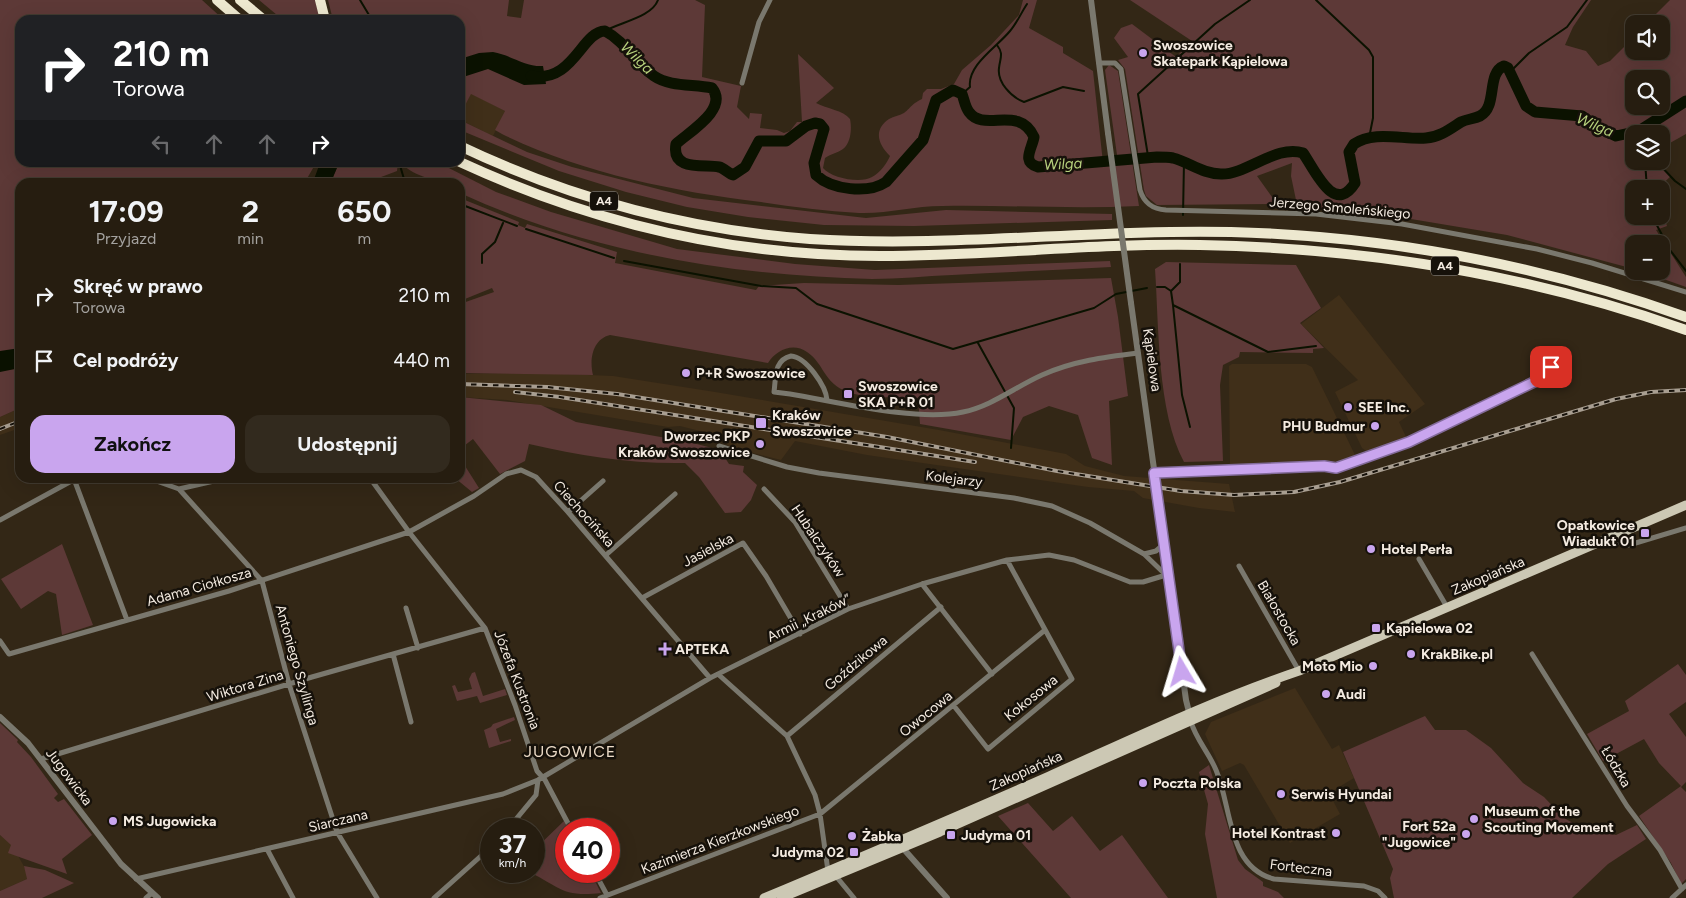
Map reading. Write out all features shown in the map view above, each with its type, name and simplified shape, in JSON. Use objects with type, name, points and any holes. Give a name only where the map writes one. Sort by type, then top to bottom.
[{"type":"highway","points":[[217,0],[234,15]]},
{"type":"highway","points":[[240,0],[258,15]]},
{"type":"highway","points":[[320,0],[324,15]]},
{"type":"highway","name":"A4","points":[[465,148],[538,179],[596,199],[656,215],[741,231],[810,238],[872,241],[1203,232],[1342,239],[1423,250],[1516,267],[1613,292],[1686,317]]},
{"type":"highway","name":"A4","points":[[465,164],[535,194],[598,215],[659,231],[734,245],[797,252],[880,256],[1196,245],[1316,250],[1404,260],[1513,279],[1608,304],[1686,330]]},
{"type":"main road","name":"Zakopiańska","points":[[764,898],[900,844],[1190,717],[1686,505]]},
{"type":"main road","name":"Zakopiańska","points":[[781,898],[831,873]]},
{"type":"street","points":[[742,84],[759,22],[770,0]]},
{"type":"street","name":"Kąpielowa","points":[[1091,0],[1167,576],[1190,717]]},
{"type":"street","name":"Jerzego Smoleńskiego","points":[[1099,63],[1111,62],[1121,69],[1142,196],[1148,205],[1158,210],[1316,214],[1402,224],[1538,249],[1592,263],[1686,292]]},
{"type":"street","points":[[827,400],[826,392],[802,360],[796,356],[787,357],[779,363],[774,392],[910,413],[944,415],[980,407],[1068,364],[1138,353]]},
{"type":"street","points":[[1154,473],[1324,466],[1336,468],[1409,442],[1464,417],[1536,381],[1545,375],[1556,361]]},
{"type":"street","name":"Kolejarzy","points":[[719,446],[740,454],[818,473],[1036,502],[1077,516],[1144,554],[1167,576]]},
{"type":"street","name":"Ciechocińska","points":[[409,532],[474,496],[506,474],[515,470],[531,473],[606,555],[710,678]]},
{"type":"street","points":[[568,512],[603,481]]},
{"type":"street","points":[[0,520],[67,483]]},
{"type":"street","points":[[78,483],[127,620]]},
{"type":"street","points":[[164,483],[179,488],[204,483]]},
{"type":"street","name":"Józefa Kustronia","points":[[374,483],[409,532],[485,628],[516,705],[540,778],[564,818]]},
{"type":"street","name":"Antoniego Szyllinga","points":[[179,488],[262,581],[289,684],[336,832],[377,898]]},
{"type":"street","name":"Hubalczyków","points":[[764,489],[795,522],[848,609]]},
{"type":"street","points":[[606,555],[676,494]]},
{"type":"street","points":[[1616,536],[1620,543],[1629,545],[1686,528]]},
{"type":"street","name":"Adama Ciołkosza","points":[[0,641],[9,654],[262,581],[409,532]]},
{"type":"street","name":"Jasielska","points":[[642,598],[743,543],[766,576],[800,634]]},
{"type":"street","points":[[1144,554],[1156,551],[1164,544]]},
{"type":"street","name":"Armii „Kraków”","points":[[540,778],[710,678],[848,609],[922,584],[1007,560],[1049,555],[1074,560],[1130,582],[1143,582],[1167,576]]},
{"type":"street","points":[[1419,558],[1448,608]]},
{"type":"street","name":"Kokosowa","points":[[954,706],[988,749],[1072,679],[1007,560]]},
{"type":"street","name":"Białostocka","points":[[1239,566],[1299,670]]},
{"type":"street","points":[[922,584],[992,674]]},
{"type":"street","name":"Goździkowa","points":[[787,736],[940,607]]},
{"type":"street","points":[[406,608],[418,648]]},
{"type":"street","name":"Wiktora Zina","points":[[41,759],[289,684],[485,628]]},
{"type":"street","name":"Owocowa","points":[[820,814],[1045,630]]},
{"type":"street","points":[[393,654],[411,722]]},
{"type":"street","name":"Łódzka","points":[[1532,654],[1626,806],[1660,850],[1684,887]]},
{"type":"street","points":[[719,675],[787,736],[815,795],[831,873],[854,898]]},
{"type":"street","name":"Jugowicka","points":[[0,716],[41,759],[106,846],[136,879],[158,898]]},
{"type":"street","name":"Forteczna","points":[[1190,717],[1217,771],[1238,848],[1251,868],[1265,877],[1274,879],[1371,887],[1385,898]]},
{"type":"street","points":[[517,818],[536,796],[540,778]]},
{"type":"street","name":"Siarczana","points":[[136,879],[336,832],[462,805],[503,794],[540,778]]},
{"type":"street","name":"Kazimierza Kierzkowskiego","points":[[600,898],[820,814]]},
{"type":"street","points":[[900,844],[947,898]]},
{"type":"street","points":[[267,849],[293,898]]},
{"type":"street","points":[[434,898],[480,857]]},
{"type":"street","points":[[600,883],[607,895]]},
{"type":"street","points":[[1672,898],[1684,887]]},
{"type":"street","points":[[146,898],[152,893]]},
{"type":"shaded area","points":[[0,0],[202,0],[218,15],[15,15],[15,167],[314,167],[307,178],[15,178],[15,410],[0,417]]},
{"type":"shaded area","points":[[259,0],[315,0],[319,15],[277,15]]},
{"type":"shaded area","points":[[328,0],[509,0],[507,16],[521,18],[524,0],[695,0],[705,5],[702,77],[741,86],[737,107],[749,119],[750,113],[762,114],[760,128],[777,130],[784,133],[790,131],[797,122],[802,122],[798,54],[834,88],[816,103],[843,114],[850,119],[851,131],[848,143],[841,150],[825,158],[823,168],[832,175],[846,179],[861,180],[878,173],[890,156],[880,142],[879,137],[879,132],[884,123],[904,113],[913,104],[922,99],[923,93],[927,89],[941,89],[954,84],[962,70],[991,45],[1019,15],[1023,0],[1037,0],[1029,28],[1063,47],[1063,53],[1093,71],[1103,163],[1118,162],[1105,70],[1109,65],[1118,71],[1139,206],[942,206],[859,213],[810,209],[728,198],[661,186],[596,170],[532,148],[495,130],[505,111],[471,94],[465,105],[465,15],[332,15]]},
{"type":"shaded area","points":[[1130,0],[1591,0],[1573,27],[1565,45],[1586,51],[1598,66],[1610,61],[1625,46],[1625,60],[1670,60],[1670,15],[1655,15],[1670,0],[1686,0],[1686,134],[1670,143],[1670,125],[1625,125],[1625,170],[1665,170],[1671,176],[1667,180],[1625,180],[1625,225],[1667,226],[1656,230],[1659,235],[1625,235],[1625,267],[1507,235],[1369,212],[1293,206],[1296,200],[1291,176],[1292,163],[1257,176],[1277,204],[1157,205],[1146,196],[1144,190],[1125,69],[1118,60],[1128,57],[1114,38],[1121,28],[1132,24],[1176,57],[1192,41]]},
{"type":"shaded area","points":[[493,52],[530,65],[543,66],[546,84],[524,85],[488,69],[465,76],[465,57],[479,53]]},
{"type":"shaded area","points":[[471,93],[505,111],[493,136],[465,122],[465,105]]},
{"type":"shaded area","points":[[465,122],[527,152],[572,167],[693,198],[866,218],[946,210],[1112,214],[1112,220],[914,226],[824,225],[748,217],[687,207],[626,192],[559,171],[465,132]]},
{"type":"shaded area","points":[[319,167],[337,167],[333,178],[314,178]]},
{"type":"shaded area","points":[[337,167],[397,167],[397,171],[379,178],[333,178]]},
{"type":"shaded area","points":[[406,167],[447,167],[496,192],[551,212],[677,249],[795,264],[875,270],[1110,261],[1111,267],[872,279],[767,273],[714,266],[662,257],[559,231],[509,214],[465,195],[465,178],[428,178]]},
{"type":"shaded area","points":[[465,200],[519,222],[518,225],[525,228],[527,224],[617,252],[615,263],[756,290],[759,286],[804,283],[898,285],[1111,278],[1128,396],[1109,401],[1112,465],[1092,458],[1078,415],[1049,406],[1023,417],[1011,440],[920,424],[918,398],[874,397],[848,392],[833,383],[813,357],[802,349],[796,348],[780,351],[768,363],[610,335],[604,337],[596,345],[592,356],[593,375],[465,373],[465,302],[494,292],[492,288],[465,299]]},
{"type":"shaded area","points":[[1670,252],[1686,277],[1686,287],[1666,280],[1670,280]]},
{"type":"shaded area","points":[[1166,262],[1296,265],[1321,308],[1300,323],[1324,348],[1313,349],[1313,353],[1240,352],[1239,357],[1223,365],[1220,385],[1223,461],[1184,462],[1175,441],[1164,394],[1157,316],[1155,269]]},
{"type":"shaded area","points":[[1339,295],[1425,404],[1399,422],[1407,439],[1366,451],[1362,448],[1335,392],[1358,380],[1301,324]]},
{"type":"shaded area","points":[[15,349],[15,369],[0,372],[0,351]]},
{"type":"shaded area","points":[[1232,364],[1306,364],[1312,367],[1355,455],[1333,464],[1328,462],[1321,464],[1230,465],[1229,366]]},
{"type":"shaded area","points":[[539,373],[613,376],[939,430],[1066,454],[1085,466],[1124,476],[1229,484],[1235,512],[1143,498],[1134,491],[1088,487],[867,455],[795,441],[781,460],[730,447],[716,435],[680,426],[668,427],[507,400],[465,397],[465,374]]},
{"type":"shaded area","points":[[465,397],[541,405],[576,422],[689,442],[720,450],[729,464],[744,466],[743,472],[757,485],[751,500],[741,512],[725,513],[699,477],[685,463],[645,462],[606,458],[529,444],[525,461],[500,474],[473,439],[465,445]]},
{"type":"shaded area","points":[[15,410],[15,430],[0,435],[0,417]]},
{"type":"shaded area","points":[[465,466],[479,488],[472,492],[461,483],[465,483]]},
{"type":"shaded area","points":[[62,544],[93,625],[62,635],[56,594],[48,591],[21,609],[1,579]]},
{"type":"shaded area","points":[[1678,664],[1686,675],[1686,702],[1669,714],[1686,737],[1686,782],[1681,787],[1686,792],[1686,879],[1681,884],[1671,863],[1639,816],[1681,786],[1659,763],[1644,739],[1603,761],[1587,734],[1629,711],[1625,701]]},
{"type":"shaded area","points":[[475,672],[483,696],[505,689],[507,695],[480,703],[477,696],[457,701],[452,686],[455,685],[458,692],[472,689],[469,679],[472,673]]},
{"type":"shaded area","points":[[1295,688],[1332,749],[1339,745],[1354,778],[1329,793],[1340,814],[1290,843],[1244,765],[1240,763],[1222,771],[1205,734],[1211,722]]},
{"type":"shaded area","points":[[1425,716],[1435,730],[1466,730],[1491,748],[1523,783],[1544,797],[1564,818],[1582,828],[1616,835],[1637,825],[1646,839],[1608,864],[1572,898],[1394,898],[1390,878],[1393,869],[1343,752]]},
{"type":"shaded area","points":[[514,717],[515,720],[496,729],[500,742],[511,739],[511,741],[489,748],[484,730],[493,724]]},
{"type":"shaded area","points":[[0,723],[18,740],[17,742],[31,757],[58,794],[54,798],[58,802],[64,799],[92,835],[62,859],[67,874],[8,853],[11,845],[0,835]]},
{"type":"shaded area","points":[[1209,765],[1238,860],[1245,869],[1263,882],[1263,886],[1278,892],[1284,898],[1217,898],[1205,834],[1208,804],[1199,772]]},
{"type":"shaded area","points":[[1028,803],[1053,831],[1072,816],[1100,851],[1122,835],[1168,898],[1071,898],[998,816]]},
{"type":"shaded area","points":[[555,830],[555,883],[596,883],[601,893],[577,894],[568,892],[545,880],[545,839]]},
{"type":"shaded area","points":[[0,835],[12,845],[26,870],[27,879],[0,891]]},
{"type":"shaded area","points":[[24,866],[45,870],[74,883],[42,898],[0,898],[0,891],[27,879]]},
{"type":"waterway","points":[[360,0],[369,15]]},
{"type":"waterway","points":[[605,31],[643,15],[655,6],[658,0]]},
{"type":"waterway","points":[[1148,156],[1138,94],[1215,24],[1250,0]]},
{"type":"waterway","points":[[1316,0],[1369,50],[1373,57],[1373,118],[1369,138]]},
{"type":"waterway","points":[[1510,72],[1529,53],[1567,27],[1587,0]]},
{"type":"waterway","points":[[962,94],[970,87],[970,79],[978,64],[1015,25],[1027,4]]},
{"type":"waterway","name":"Wilga","points":[[531,76],[546,76],[557,72],[567,65],[589,39],[605,31],[619,41],[647,71],[660,80],[674,84],[712,88],[716,96],[712,112],[698,127],[676,144],[676,153],[684,163],[719,167],[733,175],[745,167],[759,141],[786,141],[806,126],[815,123],[820,124],[824,129],[814,163],[816,175],[831,184],[850,189],[870,188],[886,182],[923,140],[936,100],[953,90],[962,94],[969,112],[975,118],[983,120],[1011,120],[1020,122],[1028,127],[1034,137],[1029,158],[1030,162],[1038,167],[1165,157],[1179,160],[1208,172],[1221,174],[1241,170],[1272,156],[1293,151],[1303,153],[1326,187],[1340,195],[1347,192],[1355,183],[1349,152],[1354,144],[1371,137],[1380,136],[1417,138],[1436,136],[1461,122],[1480,116],[1489,105],[1495,76],[1504,66],[1508,68],[1526,106],[1535,112],[1582,116],[1597,127],[1616,136],[1639,131],[1686,101]]},
{"type":"waterway","points":[[997,45],[1001,54],[1000,79],[1010,93],[1019,100],[1024,102],[1063,87],[1084,91]]},
{"type":"waterway","points":[[1183,215],[1184,162]]},
{"type":"waterway","points":[[400,167],[404,178]]},
{"type":"waterway","points":[[1646,170],[1646,180]]},
{"type":"waterway","points":[[1665,170],[1686,189]]},
{"type":"waterway","points":[[465,206],[517,226]]},
{"type":"waterway","points":[[482,263],[482,254],[495,242],[503,223]]},
{"type":"waterway","points":[[1657,225],[1670,250],[1686,271]]},
{"type":"waterway","points":[[526,229],[614,258]]},
{"type":"waterway","points":[[624,261],[761,286],[796,288],[817,304],[953,349],[1094,308],[1116,294],[1147,288]]},
{"type":"waterway","points":[[1171,291],[1180,282],[1180,264]]},
{"type":"waterway","points":[[1157,287],[1165,287],[1171,291],[1173,305],[1268,352],[1316,346]]},
{"type":"waterway","points":[[1173,305],[1182,395],[1190,427]]},
{"type":"waterway","points":[[978,343],[1014,408],[1011,448]]},
{"type":"railway","points":[[465,384],[547,387],[617,394],[887,437],[1057,471],[1181,491],[1234,495],[1294,492],[1340,482],[1616,399],[1651,392],[1686,390]]},
{"type":"railway","points":[[515,392],[560,397],[975,462]]},
{"type":"railway","points":[[0,429],[15,423]]},
{"type":"place","name":"Swoszowice Skatepark Kąpielowa","points":[[1143,53]]},
{"type":"place","name":"P+R Swoszowice","points":[[686,373]]},
{"type":"place","name":"Swoszowice SKA P+R 01","points":[[848,394]]},
{"type":"place","name":"SEE Inc.","points":[[1348,407]]},
{"type":"place","name":"Kraków Swoszowice","points":[[761,423]]},
{"type":"place","name":"PHU Budmur","points":[[1375,426]]},
{"type":"place","name":"Dworzec PKP Kraków Swoszowice","points":[[760,444]]},
{"type":"place","name":"Opatkowice Wiadukt 01","points":[[1645,533]]},
{"type":"place","name":"Hotel Perła","points":[[1371,549]]},
{"type":"place","name":"Kąpielowa 02","points":[[1376,628]]},
{"type":"place","name":"APTEKA","points":[[665,649]]},
{"type":"place","name":"KrakBike.pl","points":[[1411,654]]},
{"type":"place","name":"Moto Mio","points":[[1373,666]]},
{"type":"place","name":"Audi","points":[[1326,694]]},
{"type":"place","name":"Poczta Polska","points":[[1143,783]]},
{"type":"place","name":"Serwis Hyundai","points":[[1281,794]]},
{"type":"place","name":"Museum of the Scouting Movement","points":[[1474,819]]},
{"type":"place","name":"MS Jugowicka","points":[[113,821]]},
{"type":"place","name":"Hotel Kontrast","points":[[1336,833]]},
{"type":"place","name":"Fort 52a \"Jugowice\"","points":[[1466,834]]},
{"type":"place","name":"Judyma 01","points":[[951,835]]},
{"type":"place","name":"Żabka","points":[[852,836]]},
{"type":"place","name":"Judyma 02","points":[[854,852]]},
{"type":"district","name":"JUGOWICE","points":[[570,751]]},
{"type":"route","points":[[1182,672],[1154,473],[1324,466],[1336,468],[1409,442],[1456,421],[1536,381],[1545,375],[1551,367]]}]
